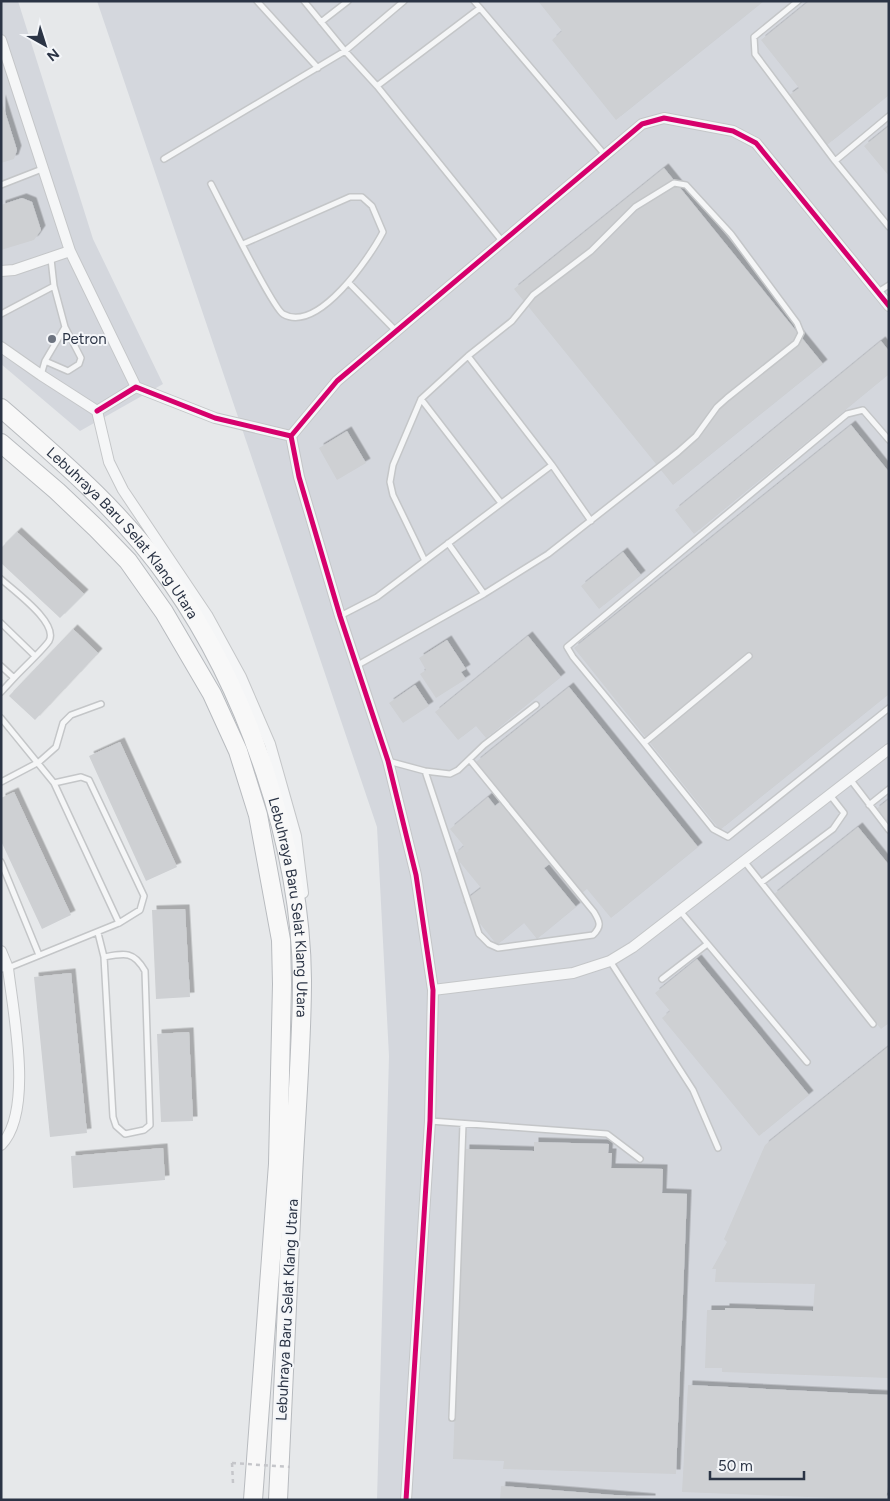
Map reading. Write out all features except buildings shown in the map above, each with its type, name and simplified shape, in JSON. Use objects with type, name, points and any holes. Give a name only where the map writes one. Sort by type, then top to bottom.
[{"type":"highway","name":"Lebuhraya Baru Selat Klang Utara","points":[[1,408],[78,474],[127,526],[171,581],[212,646],[256,746],[276,803],[292,881],[302,979],[278,1500]]},
{"type":"highway","name":"Lebuhraya Baru Selat Klang Utara","points":[[1,443],[97,528],[128,561],[164,612],[212,694],[238,752],[258,815],[281,940],[282,984],[278,1164],[253,1500]]},
{"type":"street","points":[[1,40],[70,251],[136,387],[215,418],[291,436]]},
{"type":"street","points":[[291,436],[337,381],[642,124],[664,118],[733,131],[756,143],[889,306]]},
{"type":"street","points":[[1,271],[51,259],[70,251]]},
{"type":"street","points":[[1,347],[97,411],[109,462],[123,490],[207,615],[241,677],[270,744],[296,836],[303,898],[302,979]]},
{"type":"street","points":[[97,411],[136,387]]},
{"type":"street","points":[[291,436],[299,477],[340,616],[388,761],[416,874],[433,990],[430,1121],[406,1500]]},
{"type":"street","points":[[433,990],[573,973],[610,961],[633,947],[889,749]]},
{"type":"street","points":[[1,952],[5,969],[20,1085],[16,1119],[1,1145]]},
{"type":"lane","points":[[256,1],[318,68]]},
{"type":"lane","points":[[304,1],[345,51],[378,86],[503,242]]},
{"type":"lane","points":[[322,22],[348,1]]},
{"type":"lane","points":[[164,159],[345,51],[404,1]]},
{"type":"lane","points":[[474,1],[605,155]]},
{"type":"lane","points":[[798,1],[754,37],[756,54],[835,161],[889,227]]},
{"type":"lane","points":[[378,86],[480,8]]},
{"type":"lane","points":[[835,161],[889,116]]},
{"type":"lane","points":[[1,185],[42,169]]},
{"type":"lane","points":[[356,666],[484,594],[548,554],[678,452],[696,436],[722,402],[796,343],[801,333],[800,327],[784,304],[731,234],[686,185],[674,182],[635,207],[591,251],[533,295],[512,322],[468,356],[421,399],[393,465],[390,482],[393,495],[425,561]]},
{"type":"lane","points":[[211,184],[243,244],[275,304],[284,314],[296,316],[318,310],[349,283],[372,253],[383,232],[372,206],[362,197],[350,197],[243,244]]},
{"type":"lane","points":[[45,360],[68,371],[79,364],[81,358],[65,327],[54,286],[51,259]]},
{"type":"lane","points":[[349,283],[396,332]]},
{"type":"lane","points":[[877,292],[889,285]]},
{"type":"lane","points":[[1,314],[54,286]]},
{"type":"lane","points":[[41,375],[45,360],[65,327]]},
{"type":"lane","points":[[468,356],[552,465],[591,521]]},
{"type":"lane","points":[[421,399],[501,503]]},
{"type":"lane","points":[[889,440],[863,410],[847,414],[567,647],[573,657],[713,829],[728,837],[889,708]]},
{"type":"lane","points":[[340,616],[358,609],[377,597],[552,465]]},
{"type":"lane","points":[[448,543],[484,594]]},
{"type":"lane","points":[[1,579],[46,620],[51,631],[49,640],[1,692]]},
{"type":"lane","points":[[1,623],[34,655]]},
{"type":"lane","points":[[644,744],[749,656]]},
{"type":"lane","points":[[1,666],[14,678]]},
{"type":"lane","points":[[1,782],[39,762],[56,747],[62,722],[71,715],[101,704]]},
{"type":"lane","points":[[388,761],[425,771],[450,774],[470,760],[484,745],[536,705]]},
{"type":"lane","points":[[1,718],[39,762],[54,783],[119,923]]},
{"type":"lane","points":[[425,771],[479,934],[489,944],[498,948],[593,935],[599,929],[600,924],[594,912],[470,760]]},
{"type":"lane","points":[[5,969],[119,923],[140,910],[144,896],[89,780],[81,777],[54,783]]},
{"type":"lane","points":[[850,779],[889,830]]},
{"type":"lane","points":[[869,805],[889,789]]},
{"type":"lane","points":[[762,882],[833,829],[844,813],[830,794]]},
{"type":"lane","points":[[744,861],[873,1024]]},
{"type":"lane","points":[[1,862],[39,956]]},
{"type":"lane","points":[[679,911],[807,1062]]},
{"type":"lane","points":[[98,933],[104,957],[113,1117],[116,1126],[126,1134],[144,1130],[150,1125],[145,971],[138,959],[124,953],[104,957]]},
{"type":"lane","points":[[662,980],[706,945]]},
{"type":"lane","points":[[610,961],[693,1090],[718,1148]]},
{"type":"lane","points":[[430,1121],[607,1134],[640,1159]]},
{"type":"lane","points":[[452,1418],[463,1124]]},
{"type":"path","points":[[233,1483],[232,1464],[290,1466]]},
{"type":"shaded area","points":[[1,1],[18,1],[93,239],[163,384],[80,431],[1,364]]},
{"type":"shaded area","points":[[97,1],[889,1],[889,1500],[377,1500],[389,1056],[377,827]]},
{"type":"cycle path","points":[[97,411],[136,387],[215,418],[291,436],[337,381],[642,124],[664,118],[733,131],[756,143],[889,306]]},
{"type":"cycle path","points":[[291,436],[299,477],[340,616],[388,761],[416,875],[433,990],[430,1121],[406,1500]]},
{"type":"place","name":"Petron","points":[[52,339]]}]
